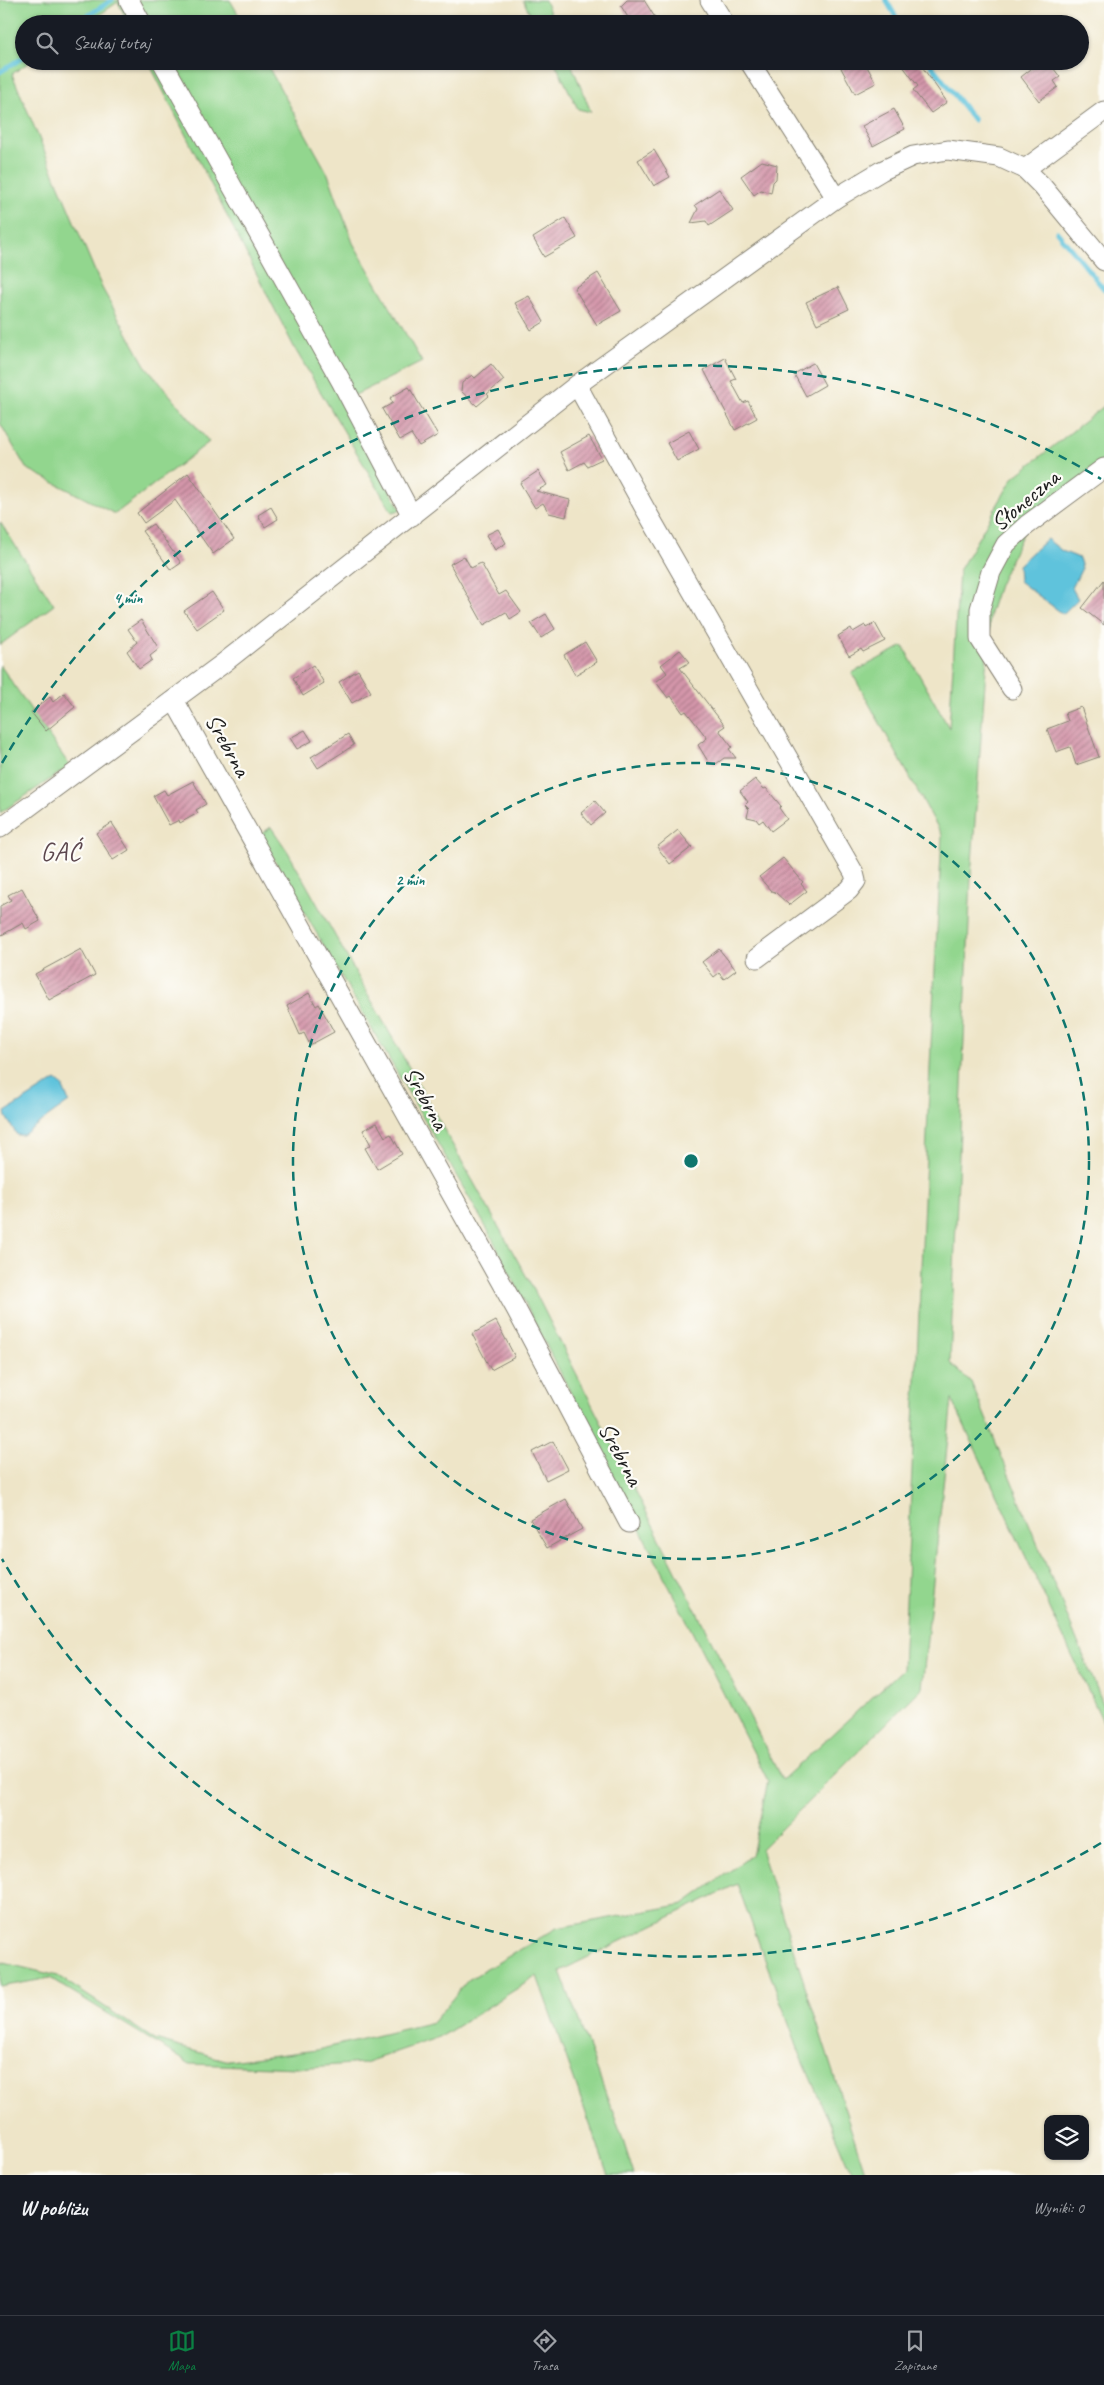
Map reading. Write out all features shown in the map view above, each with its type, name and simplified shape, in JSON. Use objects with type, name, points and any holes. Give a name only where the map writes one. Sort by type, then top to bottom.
[{"type":"street","points":[[129,0],[137,15]]},
{"type":"street","points":[[710,0],[719,15]]},
{"type":"street","points":[[167,70],[341,380],[412,516]]},
{"type":"street","points":[[755,70],[836,198]]},
{"type":"street","points":[[1025,169],[1104,111]]},
{"type":"street","points":[[0,828],[174,700],[412,516],[577,385],[836,198],[881,170],[913,156],[948,150],[999,157],[1025,169],[1042,186],[1104,261]]},
{"type":"street","points":[[577,385],[649,516],[854,873],[856,881],[849,890],[757,958]]},
{"type":"street","name":"Słoneczna","points":[[1012,689],[980,639],[980,608],[991,572],[1006,544],[1028,525],[1104,468]]},
{"type":"street","name":"Srebrna","points":[[174,700],[516,1309],[629,1523]]},
{"type":"green space","points":[[0,0],[230,0],[239,15],[124,15],[118,2],[99,15],[15,15],[15,70],[18,70],[12,74],[102,288],[145,365],[209,442],[115,514],[26,468],[0,423]]},
{"type":"green space","points":[[523,0],[545,0],[551,15],[530,15]]},
{"type":"green space","points":[[153,70],[270,70],[328,174],[353,243],[422,362],[341,402],[401,510],[392,512],[295,349]]},
{"type":"green space","points":[[558,70],[574,70],[591,112],[578,109]]},
{"type":"green space","points":[[1104,406],[1104,460],[1024,531],[999,585],[990,613],[971,877],[950,1363],[971,1382],[1104,1706],[1104,1724],[952,1399],[922,1688],[761,1849],[866,2175],[852,2175],[800,2054],[737,1884],[560,1971],[621,2134],[634,2175],[608,2175],[537,1976],[442,2036],[364,2063],[297,2068],[190,2064],[50,1978],[0,1987],[0,1962],[58,1976],[155,2040],[229,2061],[317,2050],[433,2022],[468,1980],[557,1928],[684,1904],[752,1855],[768,1781],[490,1234],[260,835],[271,827],[288,852],[533,1288],[782,1780],[903,1669],[942,835],[852,673],[903,646],[949,728],[959,571],[1013,478]]},
{"type":"green space","points":[[0,522],[54,605],[0,645]]},
{"type":"green space","points":[[0,665],[70,766],[0,813]]},
{"type":"water","points":[[1047,539],[1062,551],[1079,558],[1082,568],[1072,588],[1078,599],[1063,614],[1019,581],[1018,565]]},
{"type":"water","points":[[56,1080],[62,1085],[69,1102],[23,1135],[17,1135],[5,1112]]},
{"type":"building","points":[[627,0],[644,0],[653,15],[626,15],[621,6]]},
{"type":"building","points":[[842,70],[869,70],[876,83],[855,94]]},
{"type":"building","points":[[906,70],[924,70],[947,102],[931,113],[913,90],[918,86]]},
{"type":"building","points":[[1030,70],[1055,70],[1060,77],[1054,81],[1058,87],[1039,101],[1021,77]]},
{"type":"building","points":[[894,109],[905,129],[873,146],[862,126]]},
{"type":"building","points":[[654,150],[670,177],[654,186],[638,160]]},
{"type":"building","points":[[762,161],[777,165],[776,179],[773,182],[771,193],[761,190],[754,195],[741,176]]},
{"type":"building","points":[[719,189],[733,210],[709,226],[706,221],[691,223],[698,209],[695,205]]},
{"type":"building","points":[[565,218],[577,238],[544,257],[533,238]]},
{"type":"building","points":[[598,273],[621,311],[597,325],[574,288]]},
{"type":"building","points":[[838,287],[849,309],[817,324],[806,302]]},
{"type":"building","points":[[529,296],[544,322],[531,330],[515,303]]},
{"type":"building","points":[[725,358],[736,379],[731,381],[743,403],[748,401],[757,418],[735,430],[704,370]]},
{"type":"building","points":[[813,363],[825,385],[806,396],[794,374]]},
{"type":"building","points":[[491,364],[504,380],[487,394],[489,396],[477,406],[461,391],[462,383],[472,375],[475,378]]},
{"type":"building","points":[[409,387],[438,435],[419,446],[411,434],[400,440],[382,409],[393,403],[390,398]]},
{"type":"building","points":[[689,431],[699,449],[677,461],[667,443]]},
{"type":"building","points":[[589,436],[602,459],[587,466],[584,462],[569,470],[560,452]]},
{"type":"building","points":[[538,471],[547,485],[536,491],[570,500],[566,517],[549,513],[543,503],[535,508],[520,483]]},
{"type":"building","points":[[188,473],[234,539],[213,554],[175,500],[144,523],[137,513]]},
{"type":"building","points":[[271,507],[278,519],[265,527],[258,515]]},
{"type":"building","points":[[153,524],[181,563],[171,570],[142,531]]},
{"type":"building","points":[[498,529],[506,543],[495,550],[486,535]]},
{"type":"building","points":[[464,556],[471,568],[481,563],[499,595],[506,591],[521,612],[510,619],[506,612],[484,625],[450,564]]},
{"type":"building","points":[[1104,580],[1104,625],[1082,608]]},
{"type":"building","points":[[212,592],[224,610],[197,629],[184,611]]},
{"type":"building","points":[[546,614],[555,629],[541,638],[531,623]]},
{"type":"building","points":[[141,620],[159,649],[150,656],[152,660],[139,669],[127,651],[137,642],[128,629]]},
{"type":"building","points":[[875,623],[885,641],[863,652],[861,649],[849,656],[838,636],[851,628],[853,632],[865,625],[866,628]]},
{"type":"building","points":[[585,642],[597,662],[575,675],[564,655]]},
{"type":"building","points":[[680,650],[690,662],[680,668],[725,726],[719,730],[732,747],[729,749],[736,758],[724,758],[716,764],[709,763],[698,745],[707,738],[686,711],[683,713],[671,696],[668,698],[656,682],[667,673],[661,665]]},
{"type":"building","points":[[313,665],[324,683],[303,696],[293,678]]},
{"type":"building","points":[[358,670],[371,692],[352,703],[339,682]]},
{"type":"building","points":[[64,693],[75,707],[46,731],[31,712],[50,697],[53,702]]},
{"type":"building","points":[[1081,707],[1099,757],[1076,765],[1070,747],[1056,752],[1047,729],[1068,721],[1065,713]]},
{"type":"building","points":[[305,730],[312,741],[297,749],[290,738]]},
{"type":"building","points":[[348,734],[354,745],[318,768],[311,757]]},
{"type":"building","points":[[755,779],[764,789],[766,788],[781,806],[779,808],[787,819],[771,831],[763,820],[759,823],[756,819],[747,817],[749,809],[745,805],[748,802],[740,791]]},
{"type":"building","points":[[193,781],[206,804],[196,810],[198,813],[180,823],[179,820],[169,825],[153,796],[164,790],[167,795]]},
{"type":"building","points":[[595,801],[605,813],[591,825],[581,813]]},
{"type":"building","points":[[112,823],[129,850],[113,860],[96,833]]},
{"type":"building","points":[[678,830],[692,847],[670,864],[657,847]]},
{"type":"building","points":[[783,858],[803,882],[801,884],[807,891],[789,905],[775,892],[771,891],[759,877]]},
{"type":"building","points":[[22,888],[40,921],[26,929],[23,923],[0,936],[0,906],[11,900],[8,895]]},
{"type":"building","points":[[81,949],[95,975],[49,1000],[35,974]]},
{"type":"building","points":[[719,949],[736,970],[724,979],[719,973],[714,977],[702,962]]},
{"type":"building","points":[[309,993],[316,1006],[319,1004],[334,1032],[310,1045],[304,1033],[300,1035],[287,1006]]},
{"type":"building","points":[[377,1123],[385,1137],[391,1134],[402,1154],[377,1169],[365,1148],[371,1145],[363,1130]]},
{"type":"building","points":[[496,1321],[515,1357],[491,1370],[472,1334]]},
{"type":"building","points":[[553,1441],[568,1469],[546,1480],[532,1452]]},
{"type":"building","points":[[566,1499],[582,1529],[547,1548],[530,1519]]},
{"type":"waterway","points":[[89,15],[112,0]]},
{"type":"waterway","points":[[886,0],[895,15]]},
{"type":"waterway","points":[[0,72],[15,63]]},
{"type":"waterway","points":[[935,70],[974,120]]},
{"type":"waterway","points":[[1057,232],[1104,289]]},
{"type":"district","name":"GAĆ","points":[[61,851]]}]
